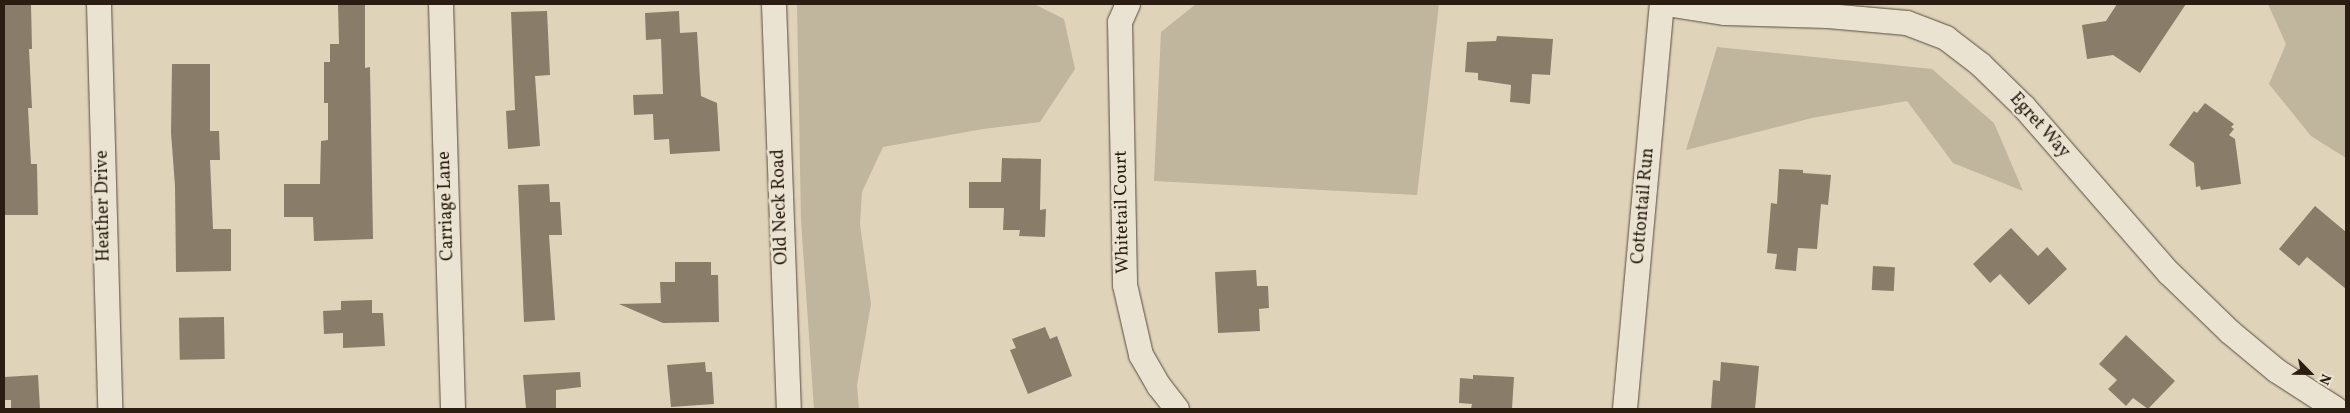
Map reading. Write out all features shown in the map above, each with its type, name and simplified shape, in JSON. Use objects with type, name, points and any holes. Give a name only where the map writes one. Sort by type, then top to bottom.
[{"type":"street","name":"Heather Drive","points":[[99,4],[110,409]]},
{"type":"street","name":"Carriage Lane","points":[[441,4],[453,409]]},
{"type":"street","name":"Old Neck Road","points":[[774,4],[789,409]]},
{"type":"street","name":"Whitetail Court","points":[[1128,4],[1120,22],[1125,285],[1141,355],[1159,386],[1177,409]]},
{"type":"street","name":"Cottontail Run","points":[[1625,409],[1664,4]]},
{"type":"street","name":"Egret Way","points":[[1664,4],[1725,13],[1828,16],[1907,23],[1946,38],[1980,65],[2024,107],[2169,273],[2230,332],[2277,371],[2336,409]]},
{"type":"shaded area","points":[[797,4],[1034,4],[1064,19],[1075,69],[1040,122],[983,129],[883,147],[862,192],[860,224],[871,304],[857,385],[859,409],[814,409],[801,220]]},
{"type":"shaded area","points":[[1196,4],[1439,4],[1417,195],[1154,181],[1161,32]]},
{"type":"shaded area","points":[[2268,4],[2346,4],[2346,158],[2311,136],[2269,84],[2286,44]]},
{"type":"shaded area","points":[[1717,47],[1932,69],[1994,123],[2023,191],[1953,163],[1907,101],[1812,118],[1686,150]]},
{"type":"building","points":[[4,4],[31,4],[32,49],[29,49],[32,108],[28,108],[31,164],[37,164],[38,215],[4,215]]},
{"type":"building","points":[[338,4],[365,4],[365,68],[370,67],[373,239],[314,241],[313,217],[284,217],[284,184],[320,184],[321,141],[328,140],[328,103],[324,103],[324,62],[330,62],[330,44],[339,44]]},
{"type":"building","points":[[2117,4],[2186,4],[2140,73],[2113,55],[2087,59],[2082,25],[2106,21]]},
{"type":"building","points":[[547,11],[550,75],[535,76],[540,146],[508,149],[506,111],[515,110],[511,12]]},
{"type":"building","points":[[679,11],[680,33],[697,32],[701,96],[717,103],[720,151],[670,154],[669,139],[654,140],[653,114],[634,115],[633,95],[663,94],[661,39],[646,40],[645,13]]},
{"type":"building","points":[[1497,36],[1553,39],[1550,75],[1532,74],[1530,104],[1510,102],[1511,85],[1478,80],[1478,73],[1465,72],[1467,42],[1496,41]]},
{"type":"building","points":[[172,64],[210,64],[210,131],[219,131],[220,160],[210,160],[213,229],[231,229],[231,271],[176,272],[175,186],[171,133]]},
{"type":"building","points":[[2205,103],[2234,124],[2231,127],[2234,129],[2229,135],[2235,139],[2241,184],[2201,190],[2200,186],[2196,187],[2194,163],[2169,145],[2194,111],[2197,113]]},
{"type":"building","points":[[1002,158],[1041,159],[1040,210],[1046,209],[1045,237],[1019,236],[1020,230],[1003,230],[1004,208],[969,208],[969,182],[1001,182]]},
{"type":"building","points":[[1779,169],[1803,170],[1803,173],[1831,175],[1828,205],[1821,204],[1817,249],[1798,248],[1796,271],[1775,269],[1777,254],[1767,253],[1771,203],[1777,204]]},
{"type":"building","points":[[549,184],[550,202],[560,202],[562,235],[549,235],[555,320],[524,322],[518,185]]},
{"type":"building","points":[[2315,206],[2346,232],[2346,289],[2307,257],[2299,266],[2279,249]]},
{"type":"building","points":[[2011,228],[2038,256],[2047,247],[2067,269],[2029,305],[2000,274],[1990,283],[1973,264]]},
{"type":"building","points":[[675,262],[711,262],[711,275],[718,275],[719,322],[663,323],[619,304],[661,303],[660,282],[675,282]]},
{"type":"building","points":[[1873,266],[1895,267],[1894,291],[1872,290]]},
{"type":"building","points":[[1256,270],[1257,286],[1268,286],[1269,308],[1259,309],[1260,331],[1218,333],[1215,272]]},
{"type":"building","points":[[372,300],[372,313],[383,313],[385,346],[343,348],[343,333],[324,334],[323,311],[341,310],[341,301]]},
{"type":"building","points":[[224,317],[225,359],[180,360],[179,318]]},
{"type":"building","points":[[1045,327],[1050,339],[1057,336],[1072,376],[1028,394],[1010,350],[1016,348],[1012,339]]},
{"type":"building","points":[[2126,335],[2175,381],[2148,409],[2133,398],[2126,406],[2108,389],[2117,380],[2099,364]]},
{"type":"building","points":[[705,362],[706,372],[712,372],[714,404],[671,407],[667,365]]},
{"type":"building","points":[[1721,362],[1759,366],[1755,409],[1711,409],[1713,380],[1720,381]]},
{"type":"building","points":[[580,372],[581,387],[556,390],[556,409],[526,409],[523,375]]},
{"type":"building","points":[[38,375],[40,409],[11,409],[11,400],[4,400],[4,377]]},
{"type":"building","points":[[1473,375],[1514,377],[1512,409],[1471,409],[1472,404],[1459,403],[1460,378],[1473,379]]}]
